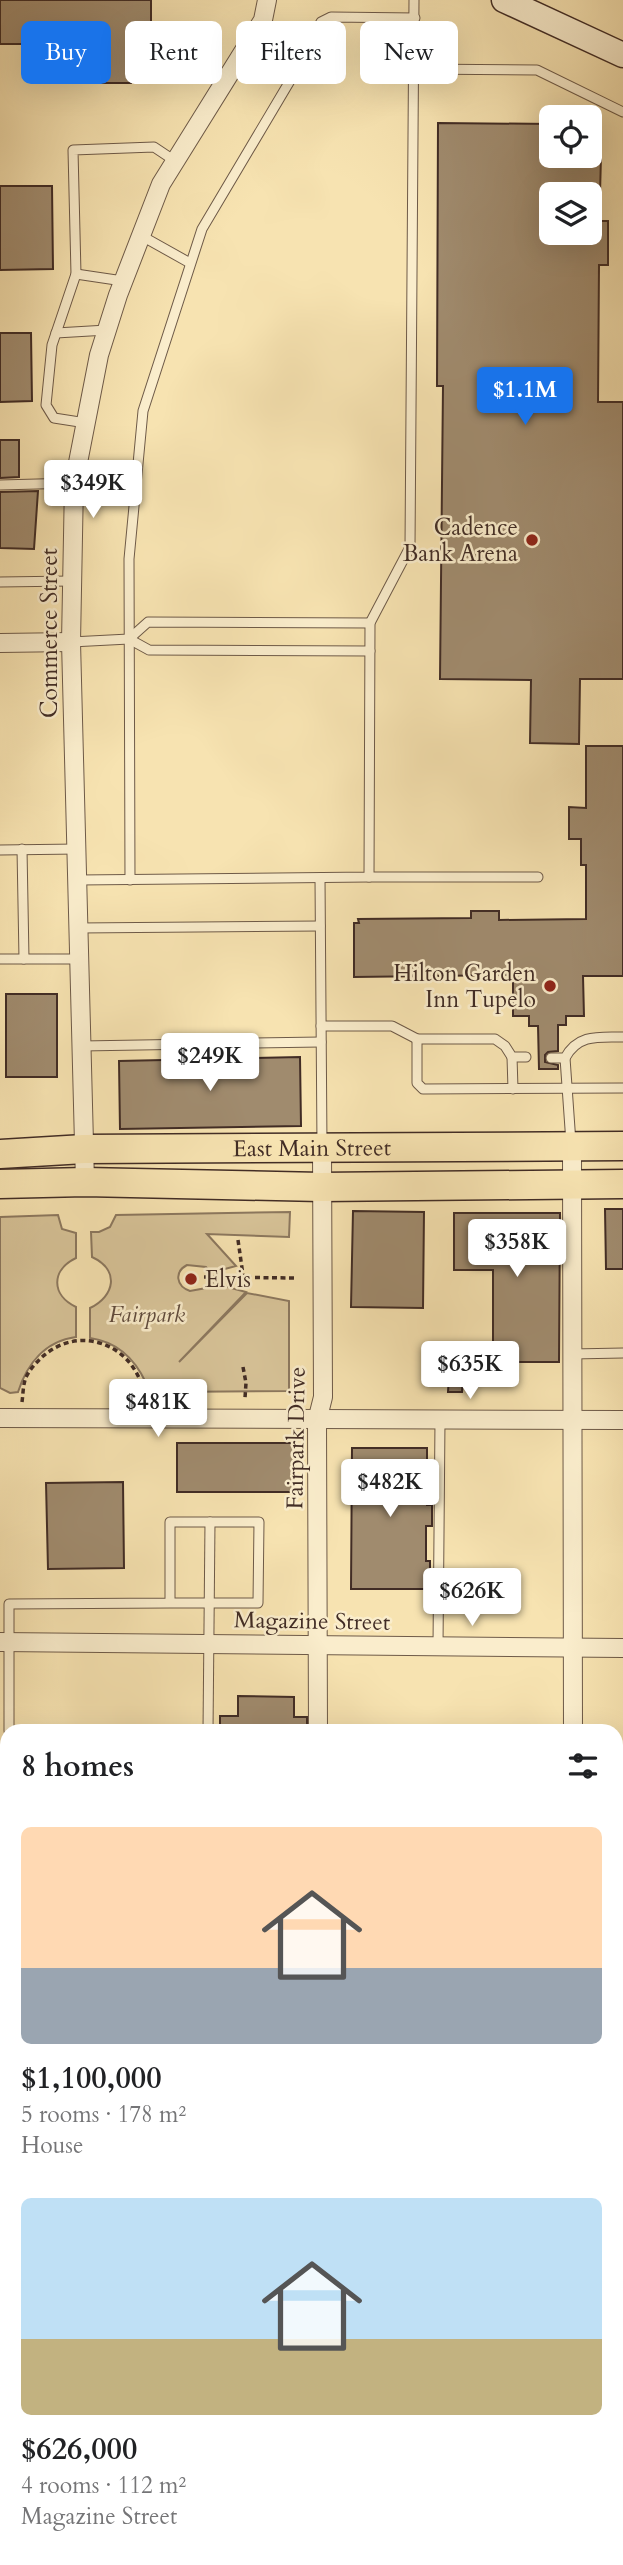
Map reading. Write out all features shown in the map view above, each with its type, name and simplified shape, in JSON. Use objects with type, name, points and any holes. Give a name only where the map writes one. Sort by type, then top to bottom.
[{"type":"main road","name":"East Main Street","points":[[0,1154],[84,1149],[623,1146]]},
{"type":"main road","name":"East Main Street","points":[[0,1184],[85,1182],[321,1187],[623,1184]]},
{"type":"street","name":"Commerce Street","points":[[85,1182],[71,642],[74,483],[99,355],[123,281],[160,184],[263,20],[267,0]]},
{"type":"street","points":[[504,0],[623,55]]},
{"type":"street","points":[[0,643],[71,642]]},
{"type":"street","points":[[572,1146],[572,1724]]},
{"type":"street","name":"Fairpark Drive","points":[[318,1724],[317,1421],[323,1397],[321,1147]]},
{"type":"street","points":[[0,1418],[623,1420]]},
{"type":"street","name":"Magazine Street","points":[[4,1642],[623,1648]]},
{"type":"lane","points":[[130,880],[129,559],[143,411],[190,263],[202,229],[297,69],[321,22],[331,17],[415,18],[414,0]]},
{"type":"lane","points":[[458,69],[537,70],[623,112]]},
{"type":"lane","points":[[369,877],[370,623],[410,547],[415,84]]},
{"type":"lane","points":[[86,423],[54,418],[46,405],[52,345],[76,274],[74,150],[154,147],[175,161]]},
{"type":"lane","points":[[140,236],[190,263]]},
{"type":"lane","points":[[76,274],[123,281]]},
{"type":"lane","points":[[56,333],[107,330]]},
{"type":"lane","points":[[0,485],[74,483]]},
{"type":"lane","points":[[0,582],[71,581]]},
{"type":"lane","points":[[128,639],[148,622],[370,623]]},
{"type":"lane","points":[[71,642],[128,639],[149,650],[370,651]]},
{"type":"lane","points":[[22,849],[24,959]]},
{"type":"lane","points":[[0,850],[78,849]]},
{"type":"lane","points":[[79,880],[538,877]]},
{"type":"lane","points":[[320,878],[321,1147]]},
{"type":"lane","points":[[79,928],[320,926]]},
{"type":"lane","points":[[0,959],[80,959]]},
{"type":"lane","points":[[321,1026],[392,1026],[417,1039],[495,1039],[505,1046],[512,1057],[513,1089]]},
{"type":"lane","points":[[572,1146],[565,1058],[578,1041],[590,1037],[623,1037]]},
{"type":"lane","points":[[417,1039],[417,1083],[423,1089],[623,1088]]},
{"type":"lane","points":[[82,1046],[321,1042]]},
{"type":"lane","points":[[512,1057],[526,1057]]},
{"type":"lane","points":[[551,1058],[565,1058]]},
{"type":"lane","points":[[572,1354],[623,1353]]},
{"type":"lane","points":[[438,1647],[440,1421]]},
{"type":"lane","points":[[9,1724],[4,1642],[9,1604],[258,1603],[259,1522],[170,1522],[170,1603]]},
{"type":"lane","points":[[208,1724],[210,1522]]},
{"type":"path","points":[[238,1240],[243,1276]]},
{"type":"path","points":[[204,1277],[294,1278]]},
{"type":"path","points":[[22,1402],[25,1380],[33,1366],[53,1348],[84,1340],[117,1350],[131,1363],[144,1388],[145,1402]]},
{"type":"path","points":[[243,1367],[245,1398]]},
{"type":"green space","name":"Fairpark","points":[[290,1212],[289,1237],[207,1234],[236,1266],[210,1273],[206,1267],[187,1265],[180,1271],[178,1279],[185,1289],[190,1291],[206,1288],[209,1282],[246,1292],[179,1362],[247,1293],[289,1301],[289,1391],[164,1392],[163,1384],[146,1383],[137,1366],[124,1353],[109,1343],[90,1338],[90,1308],[105,1297],[111,1283],[107,1269],[92,1257],[91,1232],[110,1227],[116,1215]]},
{"type":"green space","points":[[58,1215],[62,1229],[76,1233],[76,1258],[62,1269],[57,1282],[62,1296],[76,1307],[76,1337],[55,1343],[46,1349],[26,1372],[18,1392],[10,1393],[0,1388],[0,1217]]},
{"type":"building","points":[[0,0],[151,0],[151,21],[125,21],[125,83],[111,83],[111,21],[21,21],[21,44],[0,44]]},
{"type":"building","name":"Cadence Bank Arena","points":[[438,123],[539,124],[539,168],[601,168],[600,182],[539,182],[539,245],[602,245],[602,221],[608,221],[608,265],[599,265],[598,402],[623,402],[623,679],[580,679],[579,744],[530,743],[531,680],[440,679],[443,386],[437,386]]},
{"type":"building","points":[[0,186],[52,186],[53,269],[0,270]]},
{"type":"building","points":[[0,333],[31,333],[32,401],[0,402]]},
{"type":"building","points":[[0,440],[19,440],[19,477],[0,478]]},
{"type":"building","points":[[38,491],[34,549],[0,548],[0,492]]},
{"type":"building","name":"Hilton Garden Inn Tupelo","points":[[586,746],[623,746],[623,976],[583,976],[584,1016],[566,1016],[566,1025],[558,1025],[558,1051],[545,1055],[545,1062],[558,1065],[558,1069],[539,1069],[538,1026],[529,1026],[529,1016],[513,1016],[513,975],[354,977],[354,923],[359,923],[358,919],[471,918],[471,911],[499,911],[499,920],[586,919],[586,865],[581,865],[581,839],[569,839],[569,807],[586,808]]},
{"type":"building","points":[[6,994],[57,994],[57,1077],[6,1077]]},
{"type":"building","points":[[300,1057],[301,1126],[120,1129],[119,1061]]},
{"type":"building","points":[[605,1209],[623,1209],[623,1269],[606,1269]]},
{"type":"building","points":[[353,1211],[424,1212],[423,1308],[351,1307]]},
{"type":"building","points":[[454,1213],[560,1213],[559,1362],[493,1362],[493,1270],[454,1270]]},
{"type":"building","points":[[450,1360],[464,1361],[462,1392],[448,1392]]},
{"type":"building","points":[[177,1443],[296,1443],[296,1492],[177,1492]]},
{"type":"building","points":[[352,1448],[427,1448],[427,1505],[432,1505],[432,1526],[426,1526],[426,1561],[430,1561],[430,1589],[351,1589]]},
{"type":"building","points":[[123,1482],[124,1568],[48,1569],[46,1483]]},
{"type":"building","points":[[238,1696],[294,1697],[294,1717],[307,1717],[307,1724],[220,1724],[220,1716],[238,1716]]},
{"type":"place","name":"Cadence Bank Arena","points":[[532,540]]},
{"type":"place","name":"Hilton Garden Inn Tupelo","points":[[550,986]]},
{"type":"place","name":"Elvis","points":[[191,1279]]}]
